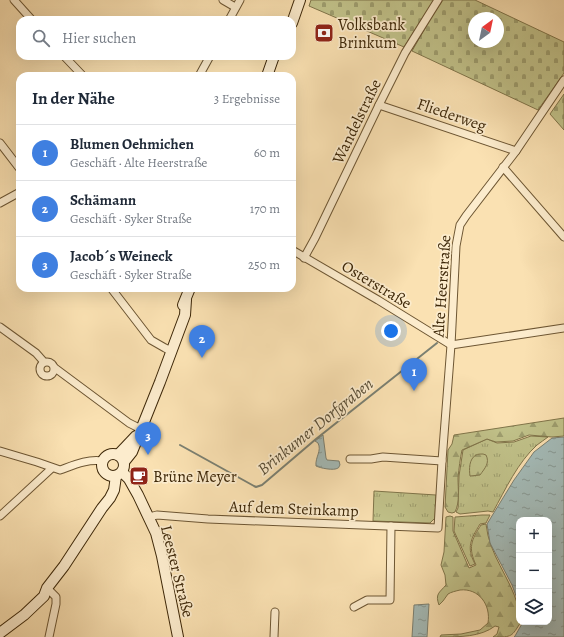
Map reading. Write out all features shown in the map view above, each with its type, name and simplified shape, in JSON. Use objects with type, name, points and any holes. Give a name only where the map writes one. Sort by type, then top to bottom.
[{"type":"street","points":[[14,0],[28,16]]},
{"type":"street","points":[[223,0],[235,7]]},
{"type":"street","points":[[231,16],[240,0]]},
{"type":"street","points":[[288,16],[294,0]]},
{"type":"street","points":[[294,16],[300,0]]},
{"type":"street","name":"Wandelstraße","points":[[304,258],[405,53],[438,0]]},
{"type":"street","points":[[68,60],[79,72]]},
{"type":"street","points":[[201,72],[208,60]]},
{"type":"street","points":[[268,72],[272,60]]},
{"type":"street","points":[[274,72],[279,60]]},
{"type":"street","name":"Alte Heerstraße","points":[[438,528],[451,345],[456,246],[460,225],[516,150],[564,80]]},
{"type":"street","name":"Fliederweg","points":[[379,104],[516,150]]},
{"type":"street","points":[[0,143],[16,164]]},
{"type":"street","points":[[503,167],[564,237]]},
{"type":"street","points":[[0,203],[16,194]]},
{"type":"street","name":"Osterstraße","points":[[296,253],[378,300],[451,345]]},
{"type":"street","points":[[114,292],[151,340],[168,349]]},
{"type":"street","points":[[121,458],[141,429],[152,399],[153,380],[168,349],[179,313],[189,292]]},
{"type":"street","points":[[0,327],[36,353],[44,362]]},
{"type":"street","points":[[451,345],[564,328]]},
{"type":"street","points":[[55,368],[54,372],[50,376],[46,376],[40,372],[41,364],[47,361],[51,362],[55,368],[129,422],[141,429]]},
{"type":"street","points":[[0,451],[60,470],[82,462],[94,460],[102,461]]},
{"type":"street","points":[[0,633],[11,625],[19,612],[38,592],[47,588],[64,566],[102,508],[107,490],[115,474],[124,467],[121,458],[113,453],[108,454],[102,461],[101,466],[103,472],[115,474]]},
{"type":"street","points":[[350,459],[371,459],[383,457],[442,461]]},
{"type":"street","points":[[0,516],[52,468]]},
{"type":"street","name":"Leester Straße","points":[[115,474],[129,478],[156,533],[178,637]]},
{"type":"street","name":"Auf dem Steinkamp","points":[[149,517],[157,515],[208,519],[438,528]]},
{"type":"street","points":[[354,607],[367,600],[390,600],[391,526]]},
{"type":"street","points":[[47,588],[56,597],[56,604],[49,637]]},
{"type":"street","points":[[274,637],[275,612]]},
{"type":"green space","points":[[311,0],[434,0],[404,47],[309,6]]},
{"type":"green space","points":[[443,0],[475,0],[500,12],[468,12],[468,48],[504,48],[504,14],[564,42],[564,73],[538,110],[412,51]]},
{"type":"green space","points":[[564,94],[564,130],[550,114]]},
{"type":"green space","points":[[564,418],[564,436],[552,437],[529,435],[513,441],[496,442],[487,439],[462,450],[458,478],[458,504],[455,512],[448,512],[445,507],[448,450],[452,444],[454,435]]},
{"type":"green space","points":[[531,436],[548,437],[537,445],[524,460],[512,477],[493,512],[488,511],[460,514],[456,512],[458,508],[459,476],[463,450],[487,439],[497,443],[514,442]]},
{"type":"green space","points":[[476,455],[486,455],[487,458],[485,468],[480,475],[470,476],[472,459]]},
{"type":"green space","points":[[374,491],[436,495],[435,518],[430,523],[373,521]]},
{"type":"green space","points":[[490,515],[486,523],[480,524],[472,539],[470,548],[475,564],[470,566],[454,531],[455,517]]},
{"type":"green space","points":[[446,517],[453,517],[453,531],[469,568],[476,565],[471,549],[473,540],[481,525],[486,524],[491,546],[516,600],[516,625],[519,625],[511,635],[504,637],[493,637],[497,634],[499,627],[495,626],[489,630],[476,634],[440,637],[441,635],[461,634],[480,630],[488,623],[488,610],[482,599],[473,592],[460,590],[448,594],[439,605],[437,598],[446,585],[445,575],[441,565],[444,552]]},
{"type":"water","points":[[323,435],[327,460],[339,461],[340,465],[336,469],[316,466],[319,446],[315,441]]},
{"type":"water","points":[[564,437],[564,637],[514,637],[521,625],[552,625],[552,517],[516,517],[516,596],[512,585],[490,543],[487,524],[514,480],[534,452],[552,438]]},
{"type":"water","points":[[429,604],[427,637],[412,637],[414,605]]},
{"type":"waterway","name":"Brinkumer Dorfgraben","points":[[180,445],[256,487],[262,485],[316,439],[437,343]]},
{"type":"place","name":"Volksbank Brinkum","points":[[324,33]]},
{"type":"place","name":"Schämann","points":[[202,358]]},
{"type":"place","name":"Blumen Oehmichen","points":[[414,391]]},
{"type":"place","name":"Jacob´s Weineck","points":[[148,455]]},
{"type":"place","name":"Brüne Meyer","points":[[139,476]]}]
